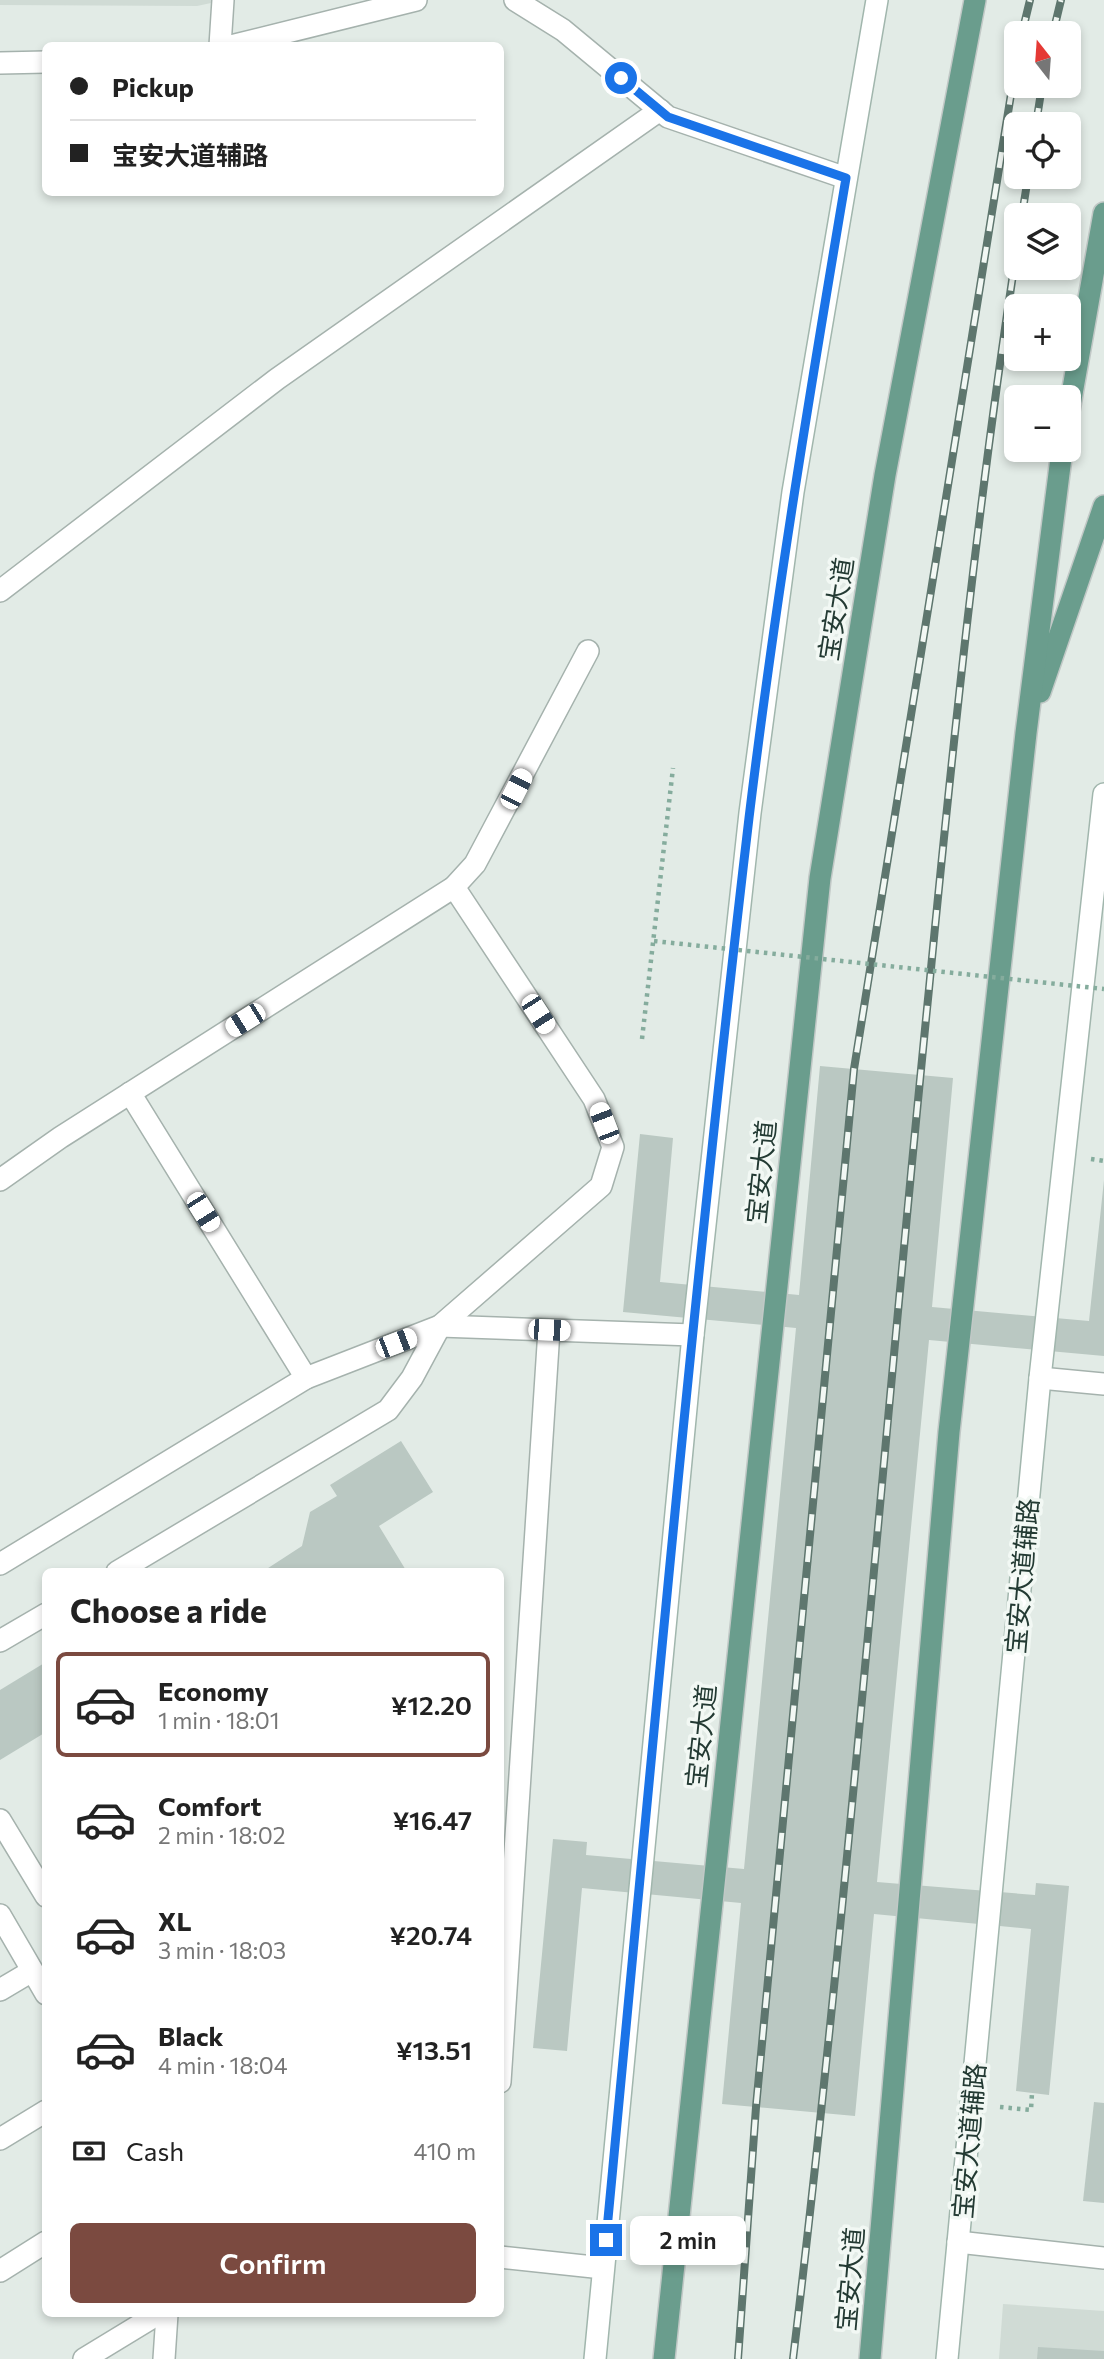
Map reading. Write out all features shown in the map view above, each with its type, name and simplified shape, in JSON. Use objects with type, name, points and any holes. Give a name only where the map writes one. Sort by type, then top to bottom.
[{"type":"main road","name":"宝安大道","points":[[664,2359],[820,878],[885,475],[975,0]]},
{"type":"main road","points":[[1074,385],[1104,213]]},
{"type":"main road","name":"宝安大道","points":[[870,2359],[949,1432],[1026,733],[1060,462]]},
{"type":"main road","points":[[1026,733],[1104,506]]},
{"type":"street","points":[[220,42],[223,0]]},
{"type":"street","points":[[247,42],[416,0]]},
{"type":"street","points":[[515,0],[563,30],[668,117],[846,178]]},
{"type":"street","points":[[595,2359],[693,1335],[750,813],[793,492],[877,0]]},
{"type":"street","points":[[0,62],[42,62]]},
{"type":"street","points":[[0,591],[277,379],[660,110]]},
{"type":"street","points":[[0,1180],[130,1093],[454,887],[475,864],[588,651]]},
{"type":"street","name":"宝安大道辅路","points":[[947,2359],[1040,1378],[1104,794]]},
{"type":"street","points":[[0,1564],[306,1378],[440,1326],[600,1186],[613,1147],[594,1099],[454,887]]},
{"type":"street","points":[[130,1093],[306,1378]]},
{"type":"street","points":[[440,1326],[693,1335]]},
{"type":"street","points":[[124,1568],[388,1410],[412,1378],[440,1326]]},
{"type":"street","points":[[504,2021],[549,1330]]},
{"type":"street","points":[[1040,1378],[1104,1384]]},
{"type":"street","points":[[0,1641],[42,1616]]},
{"type":"street","points":[[0,1820],[42,1889]]},
{"type":"street","points":[[0,1915],[42,1987]]},
{"type":"street","points":[[0,1990],[32,1970]]},
{"type":"street","points":[[0,2139],[42,2113]]},
{"type":"street","points":[[958,2242],[1104,2258]]},
{"type":"street","points":[[0,2271],[42,2245]]},
{"type":"street","points":[[504,2257],[603,2268]]},
{"type":"street","points":[[84,2359],[153,2317]]},
{"type":"street","points":[[164,2359],[167,2317]]},
{"type":"path","points":[[642,1039],[673,768]]},
{"type":"path","points":[[654,941],[1104,989]]},
{"type":"path","points":[[1090,1159],[1104,1161]]},
{"type":"path","points":[[1000,2107],[1031,2110],[1032,2093]]},
{"type":"shaded area","points":[[0,0],[225,0],[197,6],[0,5]]},
{"type":"shaded area","points":[[1003,2304],[1104,2311],[1104,2359],[999,2359]]},
{"type":"building","points":[[820,1066],[953,1078],[932,1307],[1089,1321],[1104,1180],[1104,1356],[929,1340],[877,1882],[1035,1895],[1036,1883],[1069,1886],[1049,2095],[1016,2091],[1031,1929],[874,1914],[855,2116],[722,2104],[741,1903],[582,1888],[567,2051],[533,2048],[553,1839],[587,1842],[586,1855],[744,1869],[796,1328],[623,1312],[640,1134],[673,1138],[660,1282],[799,1295]]},
{"type":"building","points":[[401,1441],[433,1492],[379,1526],[405,1568],[268,1568],[302,1546],[310,1512],[337,1496],[330,1485]]},
{"type":"building","points":[[42,1664],[42,1734],[0,1760],[0,1690]]},
{"type":"building","points":[[1094,2102],[1104,2103],[1104,2203],[1083,2201]]},
{"type":"building","points":[[1038,2347],[1104,2351],[1104,2359],[1037,2359]]},
{"type":"railway","points":[[1025,21],[1030,0]]},
{"type":"railway","points":[[1056,21],[1061,0]]},
{"type":"railway","points":[[738,2359],[756,2107],[854,1069],[1010,98]]},
{"type":"railway","points":[[1038,112],[1040,98]]},
{"type":"railway","points":[[1024,203],[1026,189]]},
{"type":"railway","points":[[793,2359],[831,2017],[957,710],[1013,280]]},
{"type":"route","points":[[606,2240],[693,1335],[750,813],[793,492],[846,178],[668,117],[621,78]]}]
